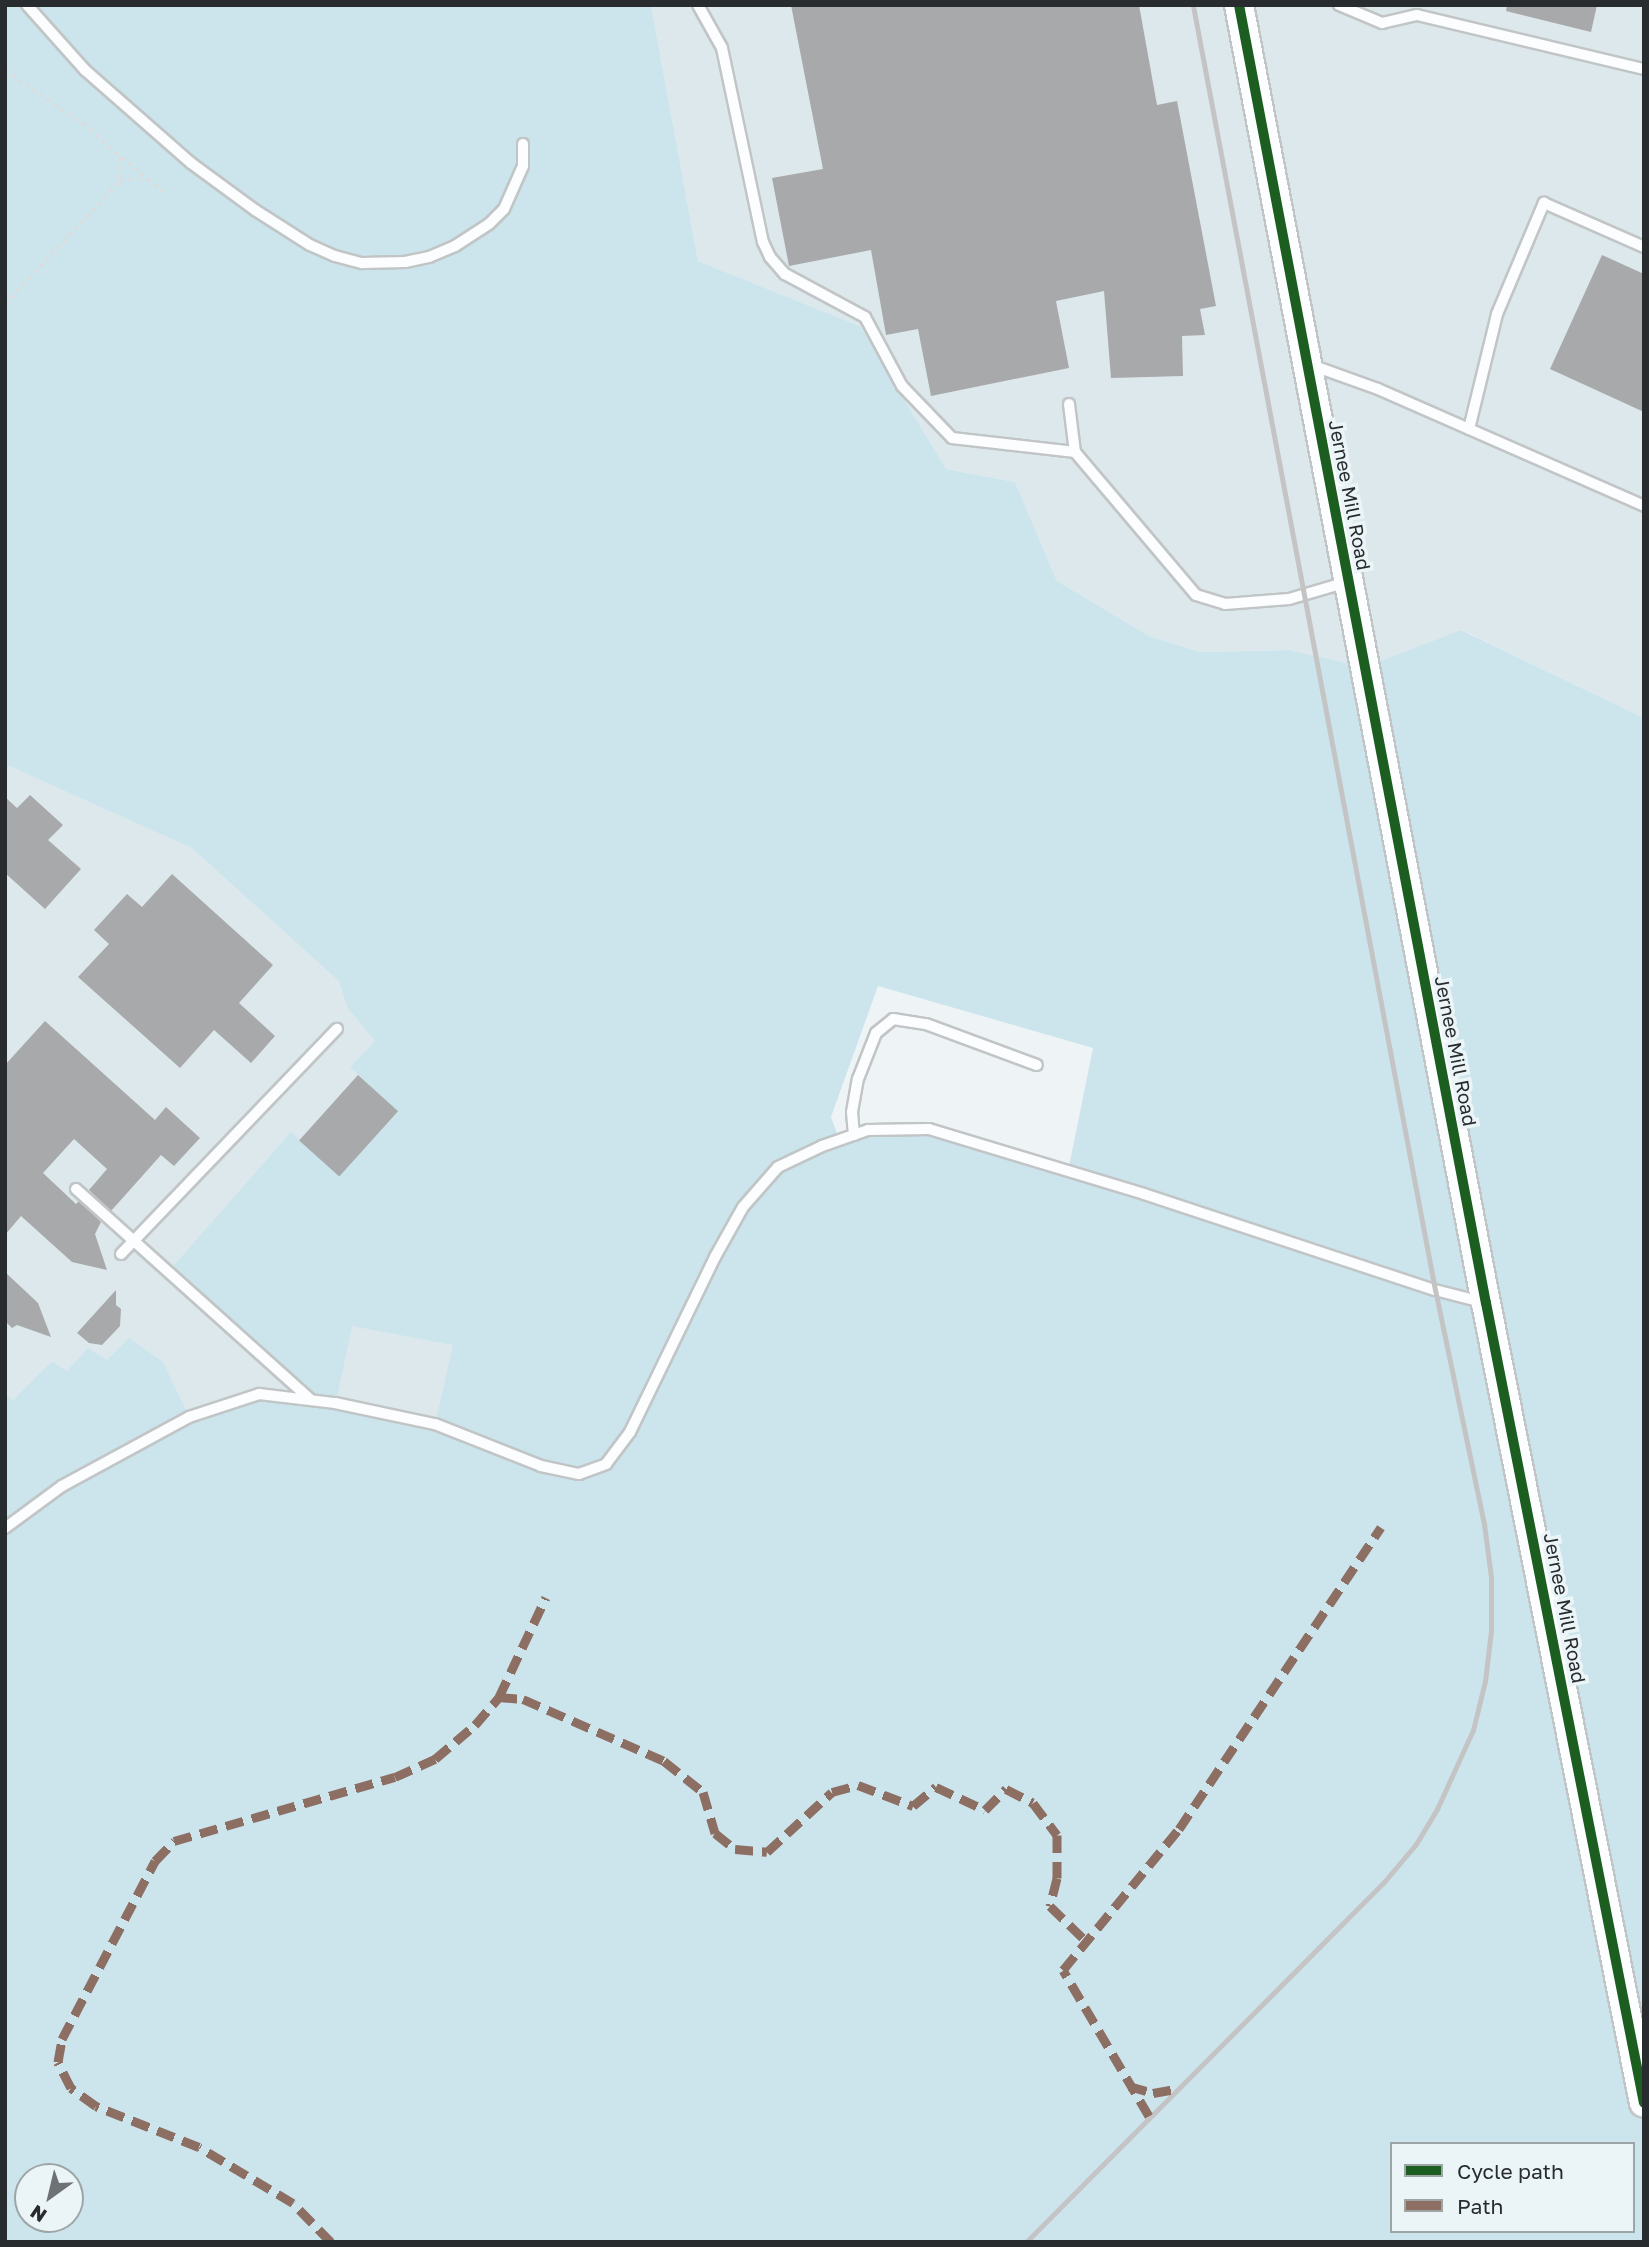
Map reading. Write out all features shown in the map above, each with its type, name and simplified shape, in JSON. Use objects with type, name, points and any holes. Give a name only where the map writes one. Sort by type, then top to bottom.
[{"type":"street","name":"Jernee Mill Road","points":[[1239,5],[1486,1303],[1644,2103]]},
{"type":"lane","points":[[27,5],[85,70],[191,163],[266,217],[310,245],[335,256],[362,263],[405,261],[429,257],[455,247],[489,224],[504,209],[523,166],[523,144]]},
{"type":"lane","points":[[698,5],[722,48],[763,242],[785,275],[865,317],[902,386],[952,438],[1075,452]]},
{"type":"lane","points":[[1339,5],[1382,23],[1417,15],[1644,69]]},
{"type":"lane","points":[[1469,429],[1497,314],[1544,203],[1644,247]]},
{"type":"lane","points":[[1307,364],[1378,389],[1644,506]]},
{"type":"lane","points":[[1069,404],[1075,452],[1196,595],[1225,604],[1289,599],[1348,582]]},
{"type":"lane","points":[[854,1135],[852,1112],[858,1079],[876,1032],[893,1019],[926,1024],[1037,1065]]},
{"type":"lane","points":[[121,1254],[337,1029]]},
{"type":"lane","points":[[5,1528],[62,1486],[189,1417],[259,1394],[310,1400],[435,1424],[541,1466],[579,1474],[606,1464],[630,1432],[715,1257],[743,1208],[778,1167],[822,1146],[868,1130],[929,1129],[1144,1194],[1435,1290],[1486,1303]]},
{"type":"lane","points":[[76,1189],[310,1400]]},
{"type":"path","points":[[5,70],[83,124],[163,192]]},
{"type":"path","points":[[120,158],[120,181]]},
{"type":"path","points":[[5,304],[120,181],[145,178]]},
{"type":"shaded area","points":[[5,5],[651,5],[698,261],[860,326],[946,469],[1015,482],[1057,581],[1149,636],[1200,652],[1289,650],[1365,667],[1461,630],[1644,718],[1644,2242],[5,2242],[5,1394],[13,1400],[52,1361],[67,1371],[88,1348],[107,1360],[129,1338],[163,1362],[189,1417],[259,1394],[309,1399],[168,1272],[291,1132],[339,1176],[398,1112],[350,1067],[375,1041],[347,1007],[339,981],[192,848],[9,766],[5,769]],"holes":[[[878,986],[1093,1048],[1068,1171],[929,1129],[868,1130],[839,1139],[831,1117]],[[352,1326],[453,1345],[435,1424],[336,1403]]]},
{"type":"shaded area","points":[[651,5],[1644,5],[1644,718],[1462,630],[1365,667],[1289,650],[1200,652],[1149,636],[1057,581],[1015,482],[946,469],[860,326],[698,261]]},
{"type":"shaded area","points":[[9,766],[395,938],[468,1436],[189,1417],[106,1360],[67,1371],[52,1361],[13,1401],[5,1394],[5,769]]},
{"type":"building","points":[[791,5],[1139,5],[1157,105],[1177,101],[1216,306],[1200,309],[1205,335],[1182,336],[1183,376],[1111,378],[1104,291],[1056,301],[1069,368],[931,396],[918,329],[886,335],[871,250],[789,266],[772,178],[823,169]]},
{"type":"building","points":[[1507,5],[1597,5],[1591,32],[1506,11]]},
{"type":"building","points":[[1602,255],[1644,274],[1644,412],[1550,369]]},
{"type":"building","points":[[30,795],[63,825],[48,840],[81,869],[45,909],[5,873],[5,797],[17,808]]},
{"type":"building","points":[[172,874],[273,965],[239,1003],[275,1036],[251,1063],[214,1030],[180,1068],[78,977],[109,944],[94,930],[127,894],[142,907]]},
{"type":"building","points":[[45,1021],[155,1120],[166,1107],[200,1138],[174,1166],[161,1155],[111,1211],[89,1190],[107,1169],[74,1139],[43,1173],[76,1204],[79,1201],[101,1222],[95,1234],[107,1270],[72,1262],[21,1216],[5,1235],[5,1065]]},
{"type":"building","points":[[358,1075],[398,1111],[339,1177],[299,1140]]},
{"type":"building","points":[[5,1272],[38,1303],[51,1337],[17,1325],[12,1328],[5,1321]]},
{"type":"building","points":[[116,1290],[116,1305],[121,1309],[120,1326],[102,1345],[89,1343],[77,1333]]},
{"type":"railway","points":[[1026,2242],[1384,1882],[1416,1844],[1437,1809],[1473,1730],[1485,1681],[1491,1631],[1491,1577],[1484,1524],[1435,1290],[1193,5]]},
{"type":"marked path","points":[[1149,2116],[1063,1970],[1179,1829],[1381,1527]]},
{"type":"marked path","points":[[331,2242],[293,2203],[199,2147],[96,2106],[71,2088],[58,2062],[62,2039],[155,1861],[174,1841],[395,1777],[435,1759],[475,1725],[499,1697],[546,1597]]},
{"type":"marked path","points":[[499,1697],[523,1699],[664,1761],[703,1792],[715,1833],[735,1849],[767,1852],[832,1792],[858,1785],[913,1806],[936,1787],[985,1810],[1006,1789],[1033,1803],[1057,1835],[1057,1878],[1050,1906],[1086,1941]]},
{"type":"marked path","points":[[1129,2086],[1153,2093],[1176,2089]]},
{"type":"cycle path","points":[[1239,5],[1486,1303],[1644,2103]]}]
